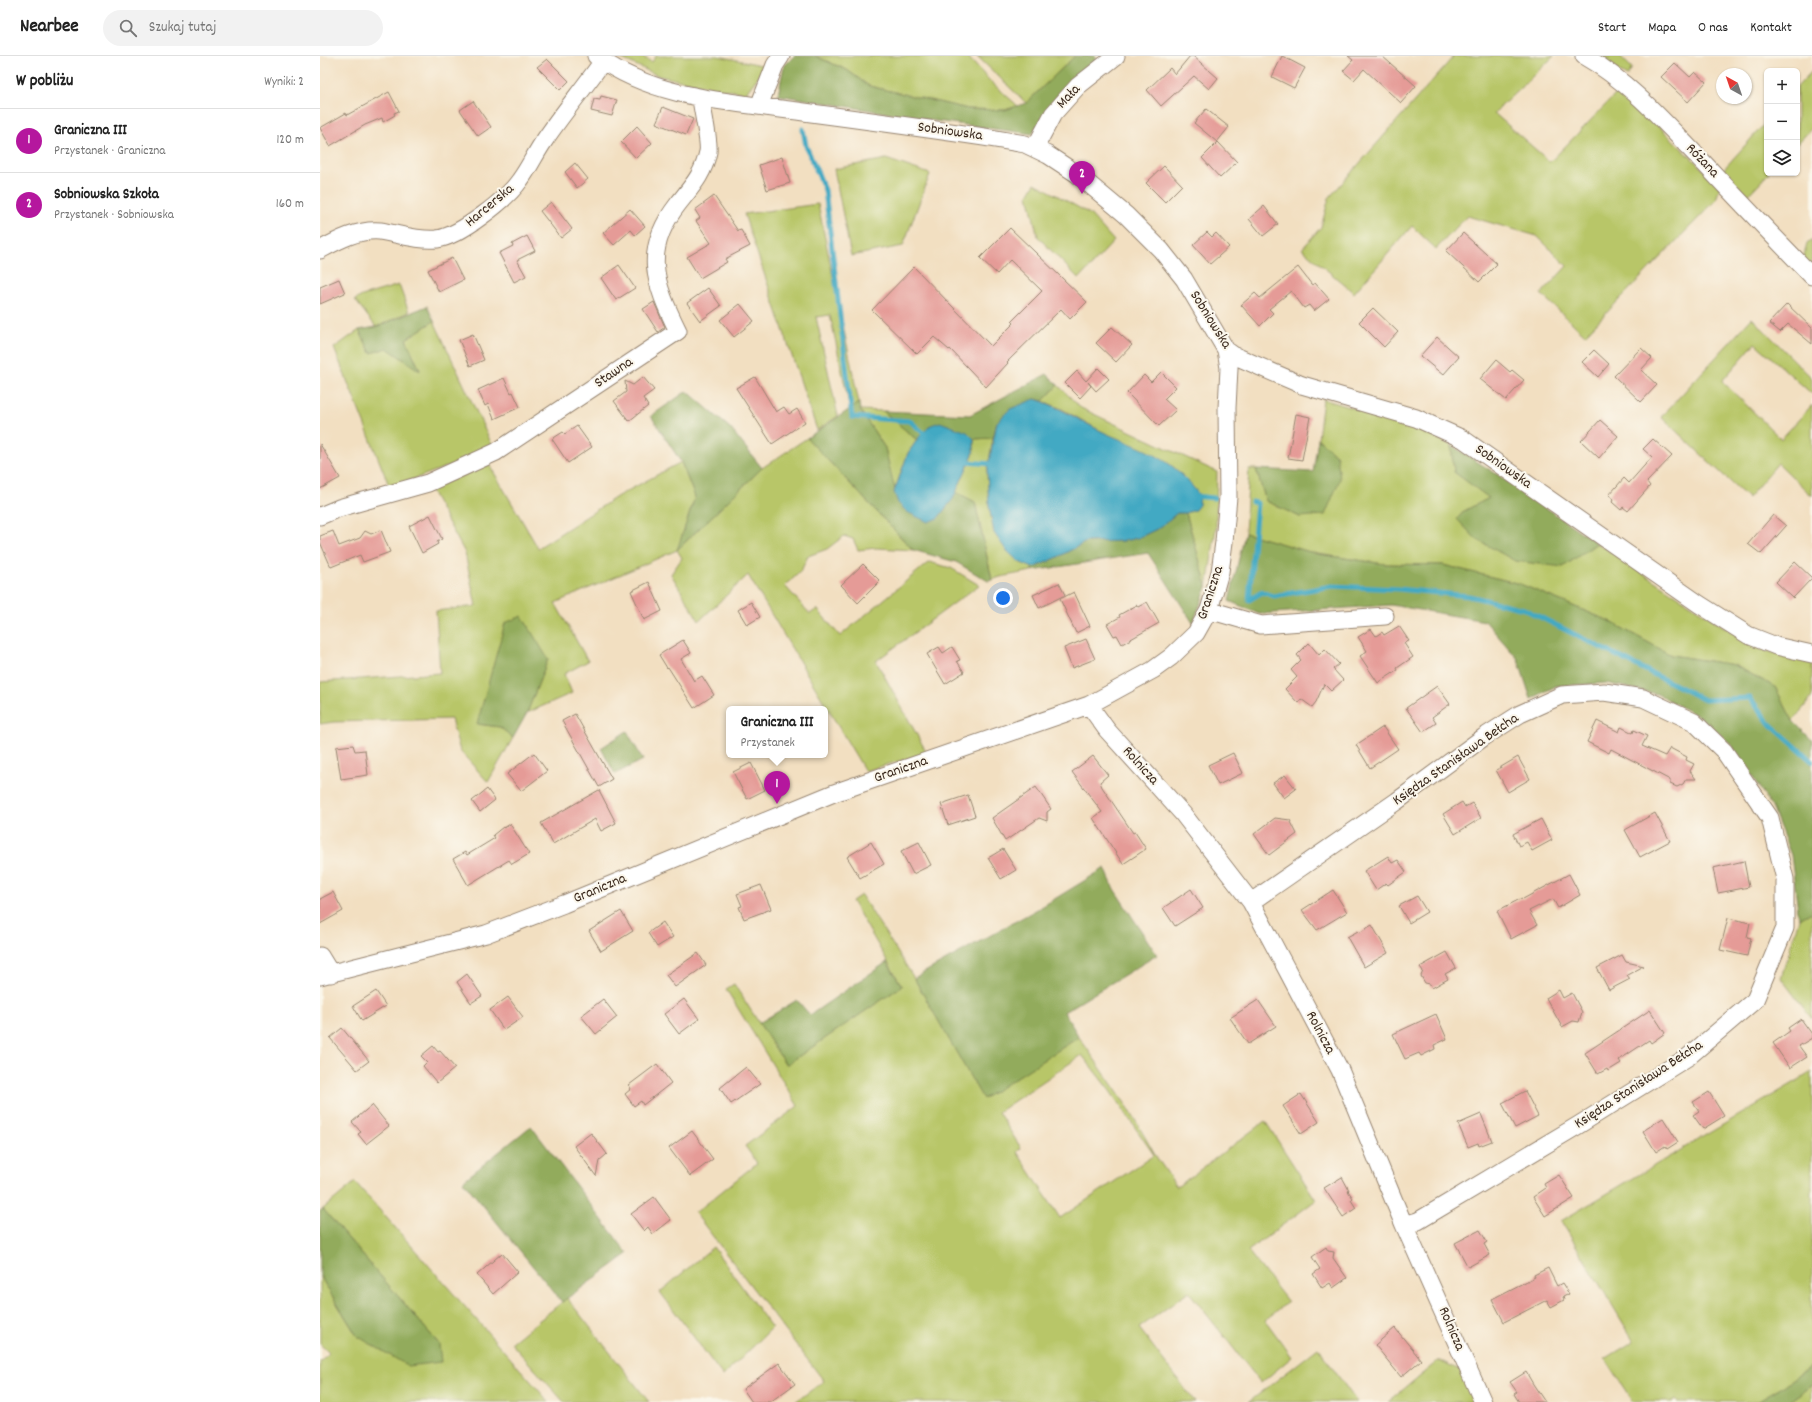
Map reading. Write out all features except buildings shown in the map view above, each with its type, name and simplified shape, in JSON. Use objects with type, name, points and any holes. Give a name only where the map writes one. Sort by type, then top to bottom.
[{"type":"street","points":[[759,106],[775,65],[781,56]]},
{"type":"street","name":"Mała","points":[[1036,148],[1053,114],[1078,86],[1116,56]]},
{"type":"street","name":"Różana","points":[[1584,56],[1628,88],[1658,115],[1812,276]]},
{"type":"street","name":"Sobniowska","points":[[600,58],[625,74],[648,83],[701,98],[984,137],[1025,144],[1036,148],[1078,174],[1126,215],[1161,250],[1184,279],[1226,350],[1240,359],[1302,385],[1416,418],[1463,439],[1693,600],[1748,635],[1776,646],[1812,654]]},
{"type":"street","name":"Harcerska","points":[[320,250],[345,237],[368,232],[379,231],[415,238],[438,238],[450,235],[475,221],[508,194],[520,181],[544,141],[600,58]]},
{"type":"street","name":"Stawna","points":[[320,516],[339,508],[428,483],[496,452],[678,331],[666,308],[656,279],[655,249],[666,220],[701,175],[708,150],[701,98]]},
{"type":"street","name":"Graniczna","points":[[325,975],[486,934],[564,904],[834,793],[1089,705],[1124,687],[1172,657],[1196,633],[1209,610],[1220,572],[1227,504],[1227,408],[1229,368],[1226,350]]},
{"type":"street","points":[[1209,610],[1261,625],[1385,616]]},
{"type":"street","name":"Księdza Stanisława Bełcha","points":[[1251,902],[1397,801],[1484,737],[1520,714],[1562,695],[1604,692],[1643,698],[1694,722],[1724,751],[1770,818],[1784,879],[1785,928],[1755,1000],[1688,1056],[1577,1126],[1418,1221],[1404,1225]]},
{"type":"street","name":"Rolnicza","points":[[1089,705],[1107,730],[1183,814],[1251,902],[1340,1070],[1404,1225],[1484,1402]]},
{"type":"street","points":[[320,956],[325,975]]},
{"type":"green space","points":[[616,56],[641,56],[652,62],[656,56],[718,56],[766,66],[746,93],[659,76]]},
{"type":"green space","points":[[794,56],[815,56],[847,70],[869,86],[968,109],[1005,110],[1026,103],[1075,56],[1095,56],[1097,58],[1061,90],[1032,134],[929,120],[778,95],[784,66]]},
{"type":"green space","points":[[815,56],[967,56],[989,80],[1018,106],[1005,110],[968,109],[869,86],[847,70]]},
{"type":"green space","points":[[977,56],[1075,56],[1026,103]]},
{"type":"green space","points":[[1454,56],[1554,56],[1494,113],[1550,162],[1621,89],[1720,186],[1716,200],[1585,335],[1541,294],[1567,266],[1537,236],[1467,216],[1436,249],[1412,226],[1354,293],[1302,249],[1321,227],[1329,198]]},
{"type":"green space","points":[[1591,56],[1620,56],[1632,68],[1627,76]]},
{"type":"green space","points":[[1812,71],[1812,128],[1800,141],[1800,104],[1800,84]]},
{"type":"green space","points":[[1764,124],[1764,176],[1766,176],[1748,195],[1742,196],[1722,171]]},
{"type":"green space","points":[[886,159],[930,174],[903,246],[851,256],[834,169]]},
{"type":"green space","points":[[1035,183],[1090,214],[1114,241],[1079,279],[1038,237],[1028,195]]},
{"type":"green space","points":[[818,204],[859,403],[850,409],[830,315],[816,317],[838,416],[817,430],[744,214]]},
{"type":"green space","points":[[1812,239],[1812,268],[1803,259],[1807,244]]},
{"type":"green space","points":[[399,285],[409,312],[376,327],[355,300],[362,296]]},
{"type":"green space","points":[[427,306],[434,321],[406,339],[420,371],[387,348],[371,353],[359,330],[376,327]]},
{"type":"green space","points":[[1752,318],[1812,378],[1812,394],[1755,343],[1722,381],[1781,439],[1812,405],[1812,496],[1778,463],[1748,498],[1661,417]]},
{"type":"green space","points":[[434,321],[494,449],[390,488],[334,348],[359,330],[371,353],[387,348],[420,370],[406,339]]},
{"type":"green space","points":[[1047,374],[1058,385],[1043,401],[1035,399],[997,422],[993,438],[974,439],[967,432],[931,425],[917,440],[883,411],[970,415]]},
{"type":"green space","points":[[1058,385],[1081,408],[1217,472],[1216,528],[1207,587],[1186,513],[1195,510],[1200,496],[1186,479],[1171,465],[1099,430],[1062,409],[1043,401]]},
{"type":"green space","points":[[687,391],[730,428],[762,468],[677,550],[695,497],[681,462],[651,416]]},
{"type":"green space","points":[[1323,399],[1412,426],[1451,445],[1454,472],[1490,498],[1464,511],[1563,567],[1597,543],[1756,648],[1812,663],[1812,697],[1793,721],[1775,687],[1734,665],[1671,655],[1609,621],[1520,584],[1443,565],[1385,564],[1317,554],[1245,533],[1249,469],[1256,469],[1266,501],[1300,517],[1337,456],[1318,439]]},
{"type":"green space","points":[[859,403],[860,410],[885,448],[898,503],[938,518],[956,492],[975,502],[992,580],[988,581],[956,562],[913,550],[807,438]]},
{"type":"green space","points":[[860,410],[883,411],[917,440],[908,453],[894,492],[885,448]]},
{"type":"green space","points":[[807,438],[913,550],[876,548],[858,550],[853,539],[844,536],[827,549],[808,556],[801,571],[785,586],[810,614],[817,609],[840,636],[929,562],[951,568],[979,585],[876,661],[927,753],[865,771],[828,709],[828,706],[826,706],[748,575],[699,621],[671,574],[682,558],[677,550],[555,603],[588,661],[564,674],[572,693],[527,713],[548,659],[477,724],[500,727],[513,738],[488,782],[460,751],[451,719],[334,722],[320,724],[320,682],[440,673],[436,611],[476,606],[465,553],[430,489],[489,464],[538,548],[618,496],[681,462],[695,497],[678,549],[762,468]]},
{"type":"green space","points":[[993,438],[987,472],[989,506],[994,533],[1019,562],[1033,568],[1032,571],[992,580],[975,502],[956,492],[974,452],[974,439]]},
{"type":"green space","points":[[1318,439],[1337,456],[1340,479],[1325,515],[1300,517],[1266,501],[1256,469],[1313,472]]},
{"type":"green space","points":[[1451,445],[1498,475],[1597,543],[1563,567],[1515,561],[1476,539],[1457,519],[1464,511],[1489,498],[1454,472]]},
{"type":"green space","points":[[1177,513],[1186,513],[1207,587],[1193,623],[1148,553],[1032,571],[1033,568],[1086,542],[1123,541],[1138,538],[1159,528]]},
{"type":"green space","points":[[1245,533],[1317,554],[1385,564],[1443,565],[1520,584],[1609,621],[1671,655],[1734,665],[1775,687],[1793,721],[1812,740],[1812,912],[1799,919],[1791,855],[1772,807],[1731,744],[1700,717],[1657,694],[1606,683],[1556,686],[1531,699],[1518,659],[1485,621],[1391,605],[1259,614],[1229,601]]},
{"type":"green space","points":[[522,616],[548,659],[527,713],[513,738],[500,727],[477,724],[505,623]]},
{"type":"green space","points":[[627,731],[643,760],[615,774],[601,748]]},
{"type":"green space","points":[[1105,868],[1114,889],[1157,955],[1064,1012],[1079,1037],[983,1099],[914,978],[1043,906]]},
{"type":"green space","points":[[861,895],[914,978],[983,1098],[1079,1037],[1129,1109],[1155,1155],[1177,1187],[1265,1121],[1316,1200],[1248,1251],[1288,1302],[1265,1320],[1292,1357],[1261,1383],[1189,1292],[1139,1328],[1195,1402],[795,1402],[824,1381],[695,1213],[757,1163],[745,1146],[798,1106],[726,989],[734,984],[786,1065],[902,986],[852,901]],"holes":[[[1082,1055],[1110,1091],[1154,1155],[1060,1218],[1017,1152],[1021,1148],[998,1112]]]},
{"type":"green space","points":[[1812,912],[1812,1019],[1781,978],[1799,919]]},
{"type":"green space","points":[[887,962],[902,986],[786,1065],[759,1023],[797,1000],[810,1015]]},
{"type":"green space","points":[[1812,1072],[1812,1365],[1781,1388],[1757,1402],[1677,1402],[1676,1400],[1672,1402],[1633,1402],[1605,1359],[1634,1341],[1561,1221]]},
{"type":"green space","points":[[531,1126],[628,1254],[562,1302],[463,1181]]},
{"type":"green space","points":[[355,1182],[549,1402],[320,1402],[320,1362],[329,1353],[320,1344],[320,1276],[357,1336],[439,1344],[323,1209]]},
{"type":"green space","points":[[323,1209],[439,1344],[441,1362],[408,1366],[357,1336],[320,1276],[320,1211]]},
{"type":"green space","points":[[713,1247],[772,1328],[723,1376],[660,1292]]},
{"type":"green space","points":[[567,1298],[649,1402],[564,1402],[511,1343]]},
{"type":"green space","points":[[1318,1348],[1357,1402],[1249,1402]]},
{"type":"green space","points":[[1439,1360],[1464,1372],[1477,1402],[1388,1402]]},
{"type":"green space","points":[[1812,1365],[1812,1385],[1788,1402],[1757,1402],[1781,1388]]},
{"type":"green space","points":[[1812,1385],[1812,1402],[1788,1402]]},
{"type":"water","points":[[1035,399],[1060,409],[1107,434],[1153,454],[1166,462],[1182,475],[1196,490],[1200,496],[1199,505],[1195,510],[1186,513],[1177,513],[1159,528],[1138,538],[1123,541],[1086,542],[1033,568],[1019,562],[1006,550],[994,533],[989,506],[987,472],[997,422],[1010,409]]},
{"type":"water","points":[[940,422],[967,432],[974,439],[974,452],[953,499],[938,518],[928,522],[907,512],[898,503],[894,492],[908,453],[919,437],[931,425]]},
{"type":"waterway","points":[[803,129],[806,146],[825,190],[852,417],[910,421],[928,437]]},
{"type":"waterway","points":[[964,462],[994,464]]},
{"type":"waterway","points":[[1193,496],[1214,498]]},
{"type":"waterway","points":[[1252,502],[1257,503],[1249,600],[1262,592],[1274,596],[1332,586],[1398,589],[1469,596],[1524,609],[1705,700],[1750,698],[1770,724],[1812,761]]},
{"type":"place","name":"Sobniowska Szkoła","points":[[1082,194]]},
{"type":"place","name":"Graniczna III","points":[[777,804]]}]
